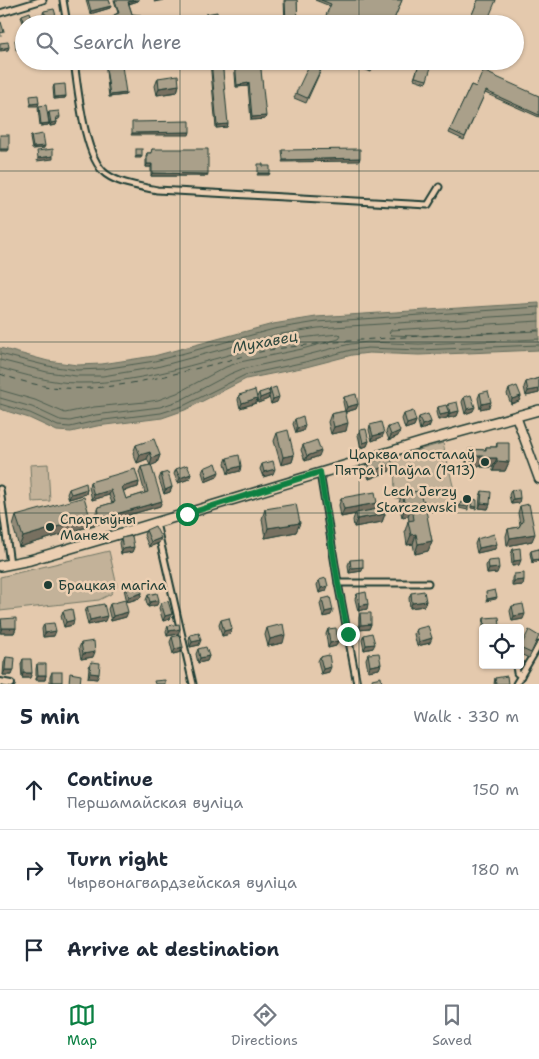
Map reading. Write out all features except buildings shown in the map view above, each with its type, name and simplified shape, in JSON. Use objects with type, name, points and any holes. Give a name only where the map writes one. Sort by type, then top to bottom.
[{"type":"main road","points":[[0,566],[156,523],[320,472],[539,410]]},
{"type":"main road","points":[[516,416],[539,479]]},
{"type":"street","points":[[0,13],[43,0]]},
{"type":"street","points":[[64,0],[66,15]]},
{"type":"street","points":[[75,70],[85,130],[91,152],[97,165],[104,173],[114,179],[157,190],[428,206],[439,187]]},
{"type":"street","points":[[320,472],[357,684]]},
{"type":"street","points":[[0,489],[10,564]]},
{"type":"street","points":[[156,523],[193,684]]},
{"type":"street","points":[[338,583],[428,583]]},
{"type":"street","points":[[516,684],[539,645]]},
{"type":"street","points":[[516,669],[517,673],[521,676]]},
{"type":"street","points":[[0,682],[11,684]]},
{"type":"shaded area","points":[[443,443],[458,507],[425,507],[416,501],[395,498],[394,457]]},
{"type":"shaded area","points":[[48,464],[50,501],[32,502],[30,465]]},
{"type":"shaded area","points":[[109,551],[117,586],[111,594],[99,600],[0,611],[0,577]]},
{"type":"water","name":"Мухавец","points":[[539,303],[539,350],[419,355],[369,353],[352,355],[306,367],[246,379],[185,410],[162,418],[97,426],[71,432],[57,431],[29,418],[0,409],[0,348],[48,361],[77,365],[102,364],[154,356],[273,324],[316,317]]},
{"type":"ferry route","points":[[0,374],[47,386],[63,388],[103,387],[161,377],[275,349],[374,339],[539,330]]},
{"type":"place","name":"Царква апосталаў Пятра і Паўла (1913)","points":[[485,462]]},
{"type":"place","name":"Lech Jerzy Starczewski","points":[[467,499]]},
{"type":"place","name":"Спартыўны Манеж","points":[[50,527]]},
{"type":"place","name":"Брацкая магіла","points":[[48,585]]},
{"type":"route","points":[[187,514],[320,472],[348,634]]}]
